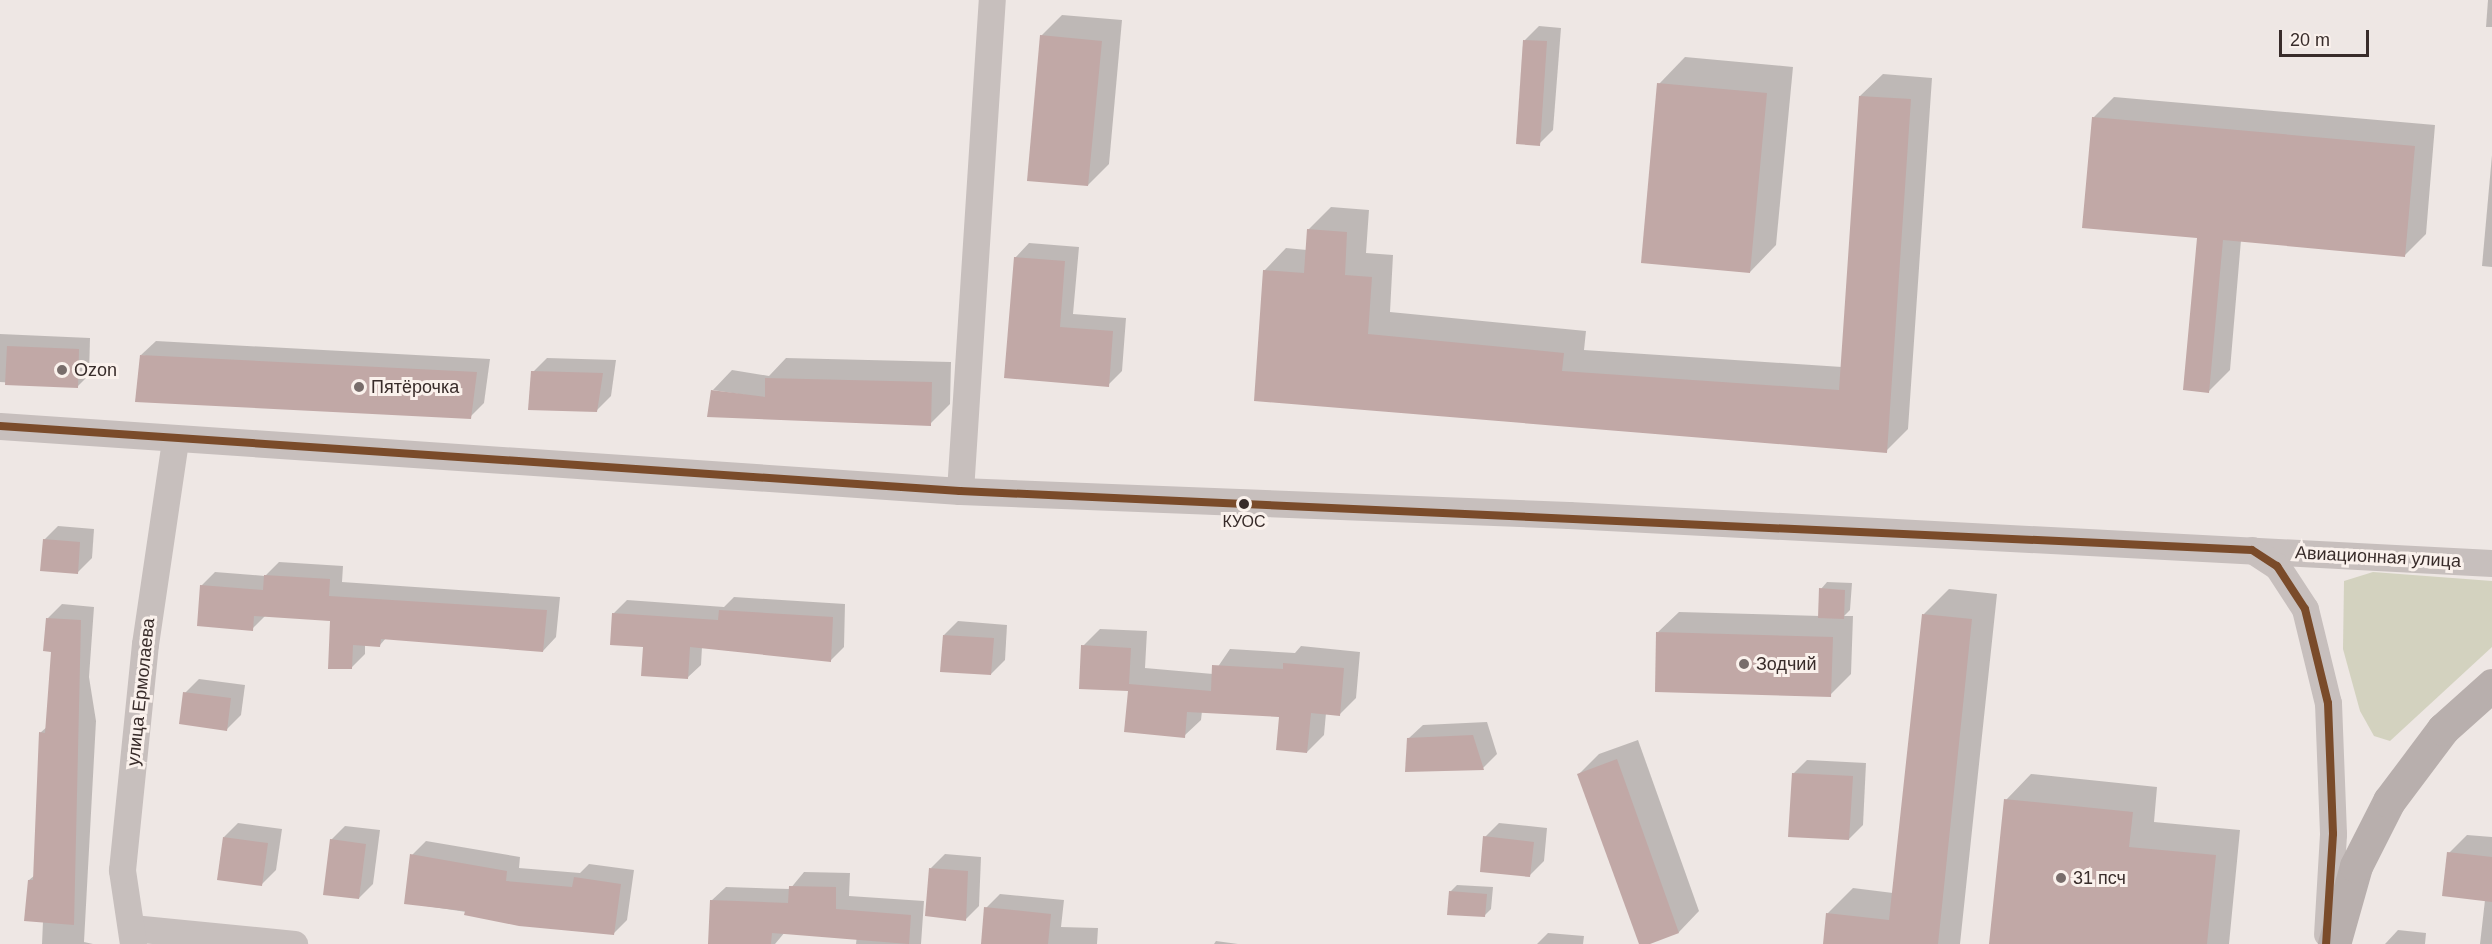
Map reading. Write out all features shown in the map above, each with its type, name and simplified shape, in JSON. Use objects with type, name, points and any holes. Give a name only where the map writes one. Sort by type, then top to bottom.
[{"type":"main road","points":[[2334,944],[2352,877],[2389,801],[2443,729],[2492,685]]},
{"type":"street","points":[[960,491],[992,0]]},
{"type":"street","name":"Авиационная улица","points":[[0,426],[175,440],[960,491],[2252,549],[2492,563]]},
{"type":"street","name":"улица Ермолаева","points":[[133,936],[122,870],[145,644],[175,440]]},
{"type":"street","points":[[2252,549],[2277,566],[2305,609],[2328,703],[2333,834],[2326,944]]},
{"type":"street","points":[[133,936],[294,944]]},
{"type":"green space","points":[[2373,572],[2492,581],[2492,647],[2390,741],[2374,736],[2360,711],[2343,649],[2344,581]]},
{"type":"building","points":[[1040,35],[1102,41],[1088,186],[1027,181]]},
{"type":"building","points":[[1523,40],[1547,41],[1540,146],[1516,144]]},
{"type":"building","points":[[1657,83],[1767,93],[1750,273],[1641,263]]},
{"type":"building","points":[[1859,96],[1911,99],[1887,453],[1254,401],[1263,270],[1304,273],[1307,229],[1347,232],[1345,275],[1372,277],[1368,334],[1564,353],[1562,371],[1839,390]]},
{"type":"building","points":[[2092,117],[2415,146],[2405,257],[2223,240],[2209,393],[2183,390],[2197,238],[2082,228]]},
{"type":"building","points":[[1014,257],[1065,261],[1060,327],[1113,331],[1109,387],[1004,378]]},
{"type":"building","points":[[7,346],[79,349],[78,388],[5,385]]},
{"type":"building","points":[[140,355],[477,372],[471,419],[135,402]]},
{"type":"building","points":[[531,371],[603,373],[597,412],[528,410]]},
{"type":"building","points":[[765,378],[932,382],[931,426],[707,417],[711,390],[765,397]]},
{"type":"building","points":[[43,539],[80,542],[78,574],[40,571]]},
{"type":"building","points":[[264,575],[330,579],[329,596],[547,610],[543,652],[381,639],[380,647],[353,645],[352,669],[328,669],[330,621],[254,616],[253,631],[197,626],[200,585],[263,590]]},
{"type":"building","points":[[1819,588],[1845,590],[1844,619],[1818,618]]},
{"type":"building","points":[[719,610],[833,617],[831,662],[690,647],[688,679],[641,676],[643,647],[610,645],[612,613],[718,620]]},
{"type":"building","points":[[1922,614],[1972,619],[1938,944],[1823,944],[1826,913],[1889,920]]},
{"type":"building","points":[[46,618],[81,620],[74,925],[24,921],[28,880],[33,880],[39,732],[45,733],[51,652],[43,651]]},
{"type":"building","name":"Зодчий","points":[[1656,632],[1833,637],[1831,697],[1655,692]]},
{"type":"building","points":[[943,635],[994,638],[991,675],[940,672]]},
{"type":"building","points":[[1081,645],[1131,648],[1129,684],[1211,691],[1212,665],[1283,669],[1283,663],[1344,668],[1340,716],[1311,713],[1307,753],[1276,750],[1279,717],[1187,712],[1185,738],[1124,732],[1128,691],[1079,689]]},
{"type":"building","points":[[183,692],[231,698],[227,731],[179,724]]},
{"type":"building","points":[[1473,735],[1484,770],[1405,772],[1407,738]]},
{"type":"building","points":[[1617,759],[1679,933],[1650,944],[1639,944],[1577,774]]},
{"type":"building","points":[[1792,773],[1853,776],[1849,840],[1788,837]]},
{"type":"building","name":"31 псч","points":[[2004,799],[2133,812],[2129,847],[2216,855],[2207,944],[1989,944]]},
{"type":"building","points":[[1483,836],[1534,842],[1530,877],[1480,872]]},
{"type":"building","points":[[223,837],[268,843],[262,886],[217,880]]},
{"type":"building","points":[[330,839],[366,844],[359,899],[323,895]]},
{"type":"building","points":[[2447,852],[2492,857],[2492,902],[2442,896]]},
{"type":"building","points":[[410,854],[507,871],[506,881],[572,887],[574,877],[621,884],[614,935],[519,926],[464,915],[465,911],[404,904]]},
{"type":"building","points":[[929,868],[968,871],[966,921],[925,916]]},
{"type":"building","points":[[789,886],[836,887],[836,909],[911,915],[909,944],[772,933],[771,944],[708,944],[710,900],[788,903]]},
{"type":"building","points":[[1449,891],[1487,894],[1485,917],[1447,915]]},
{"type":"building","points":[[984,907],[1051,914],[1048,944],[981,944]]},
{"type":"transit line","points":[[0,426],[960,491],[2252,550],[2277,566],[2305,609],[2328,703],[2333,834],[2326,944]]},
{"type":"place","name":"Ozon","points":[[62,370]]},
{"type":"place","name":"Пятёрочка","points":[[359,387]]},
{"type":"place","name":"КУОС","points":[[1244,504]]},
{"type":"place","name":"Зодчий","points":[[1744,664]]},
{"type":"place","name":"31 псч","points":[[2061,878]]}]
